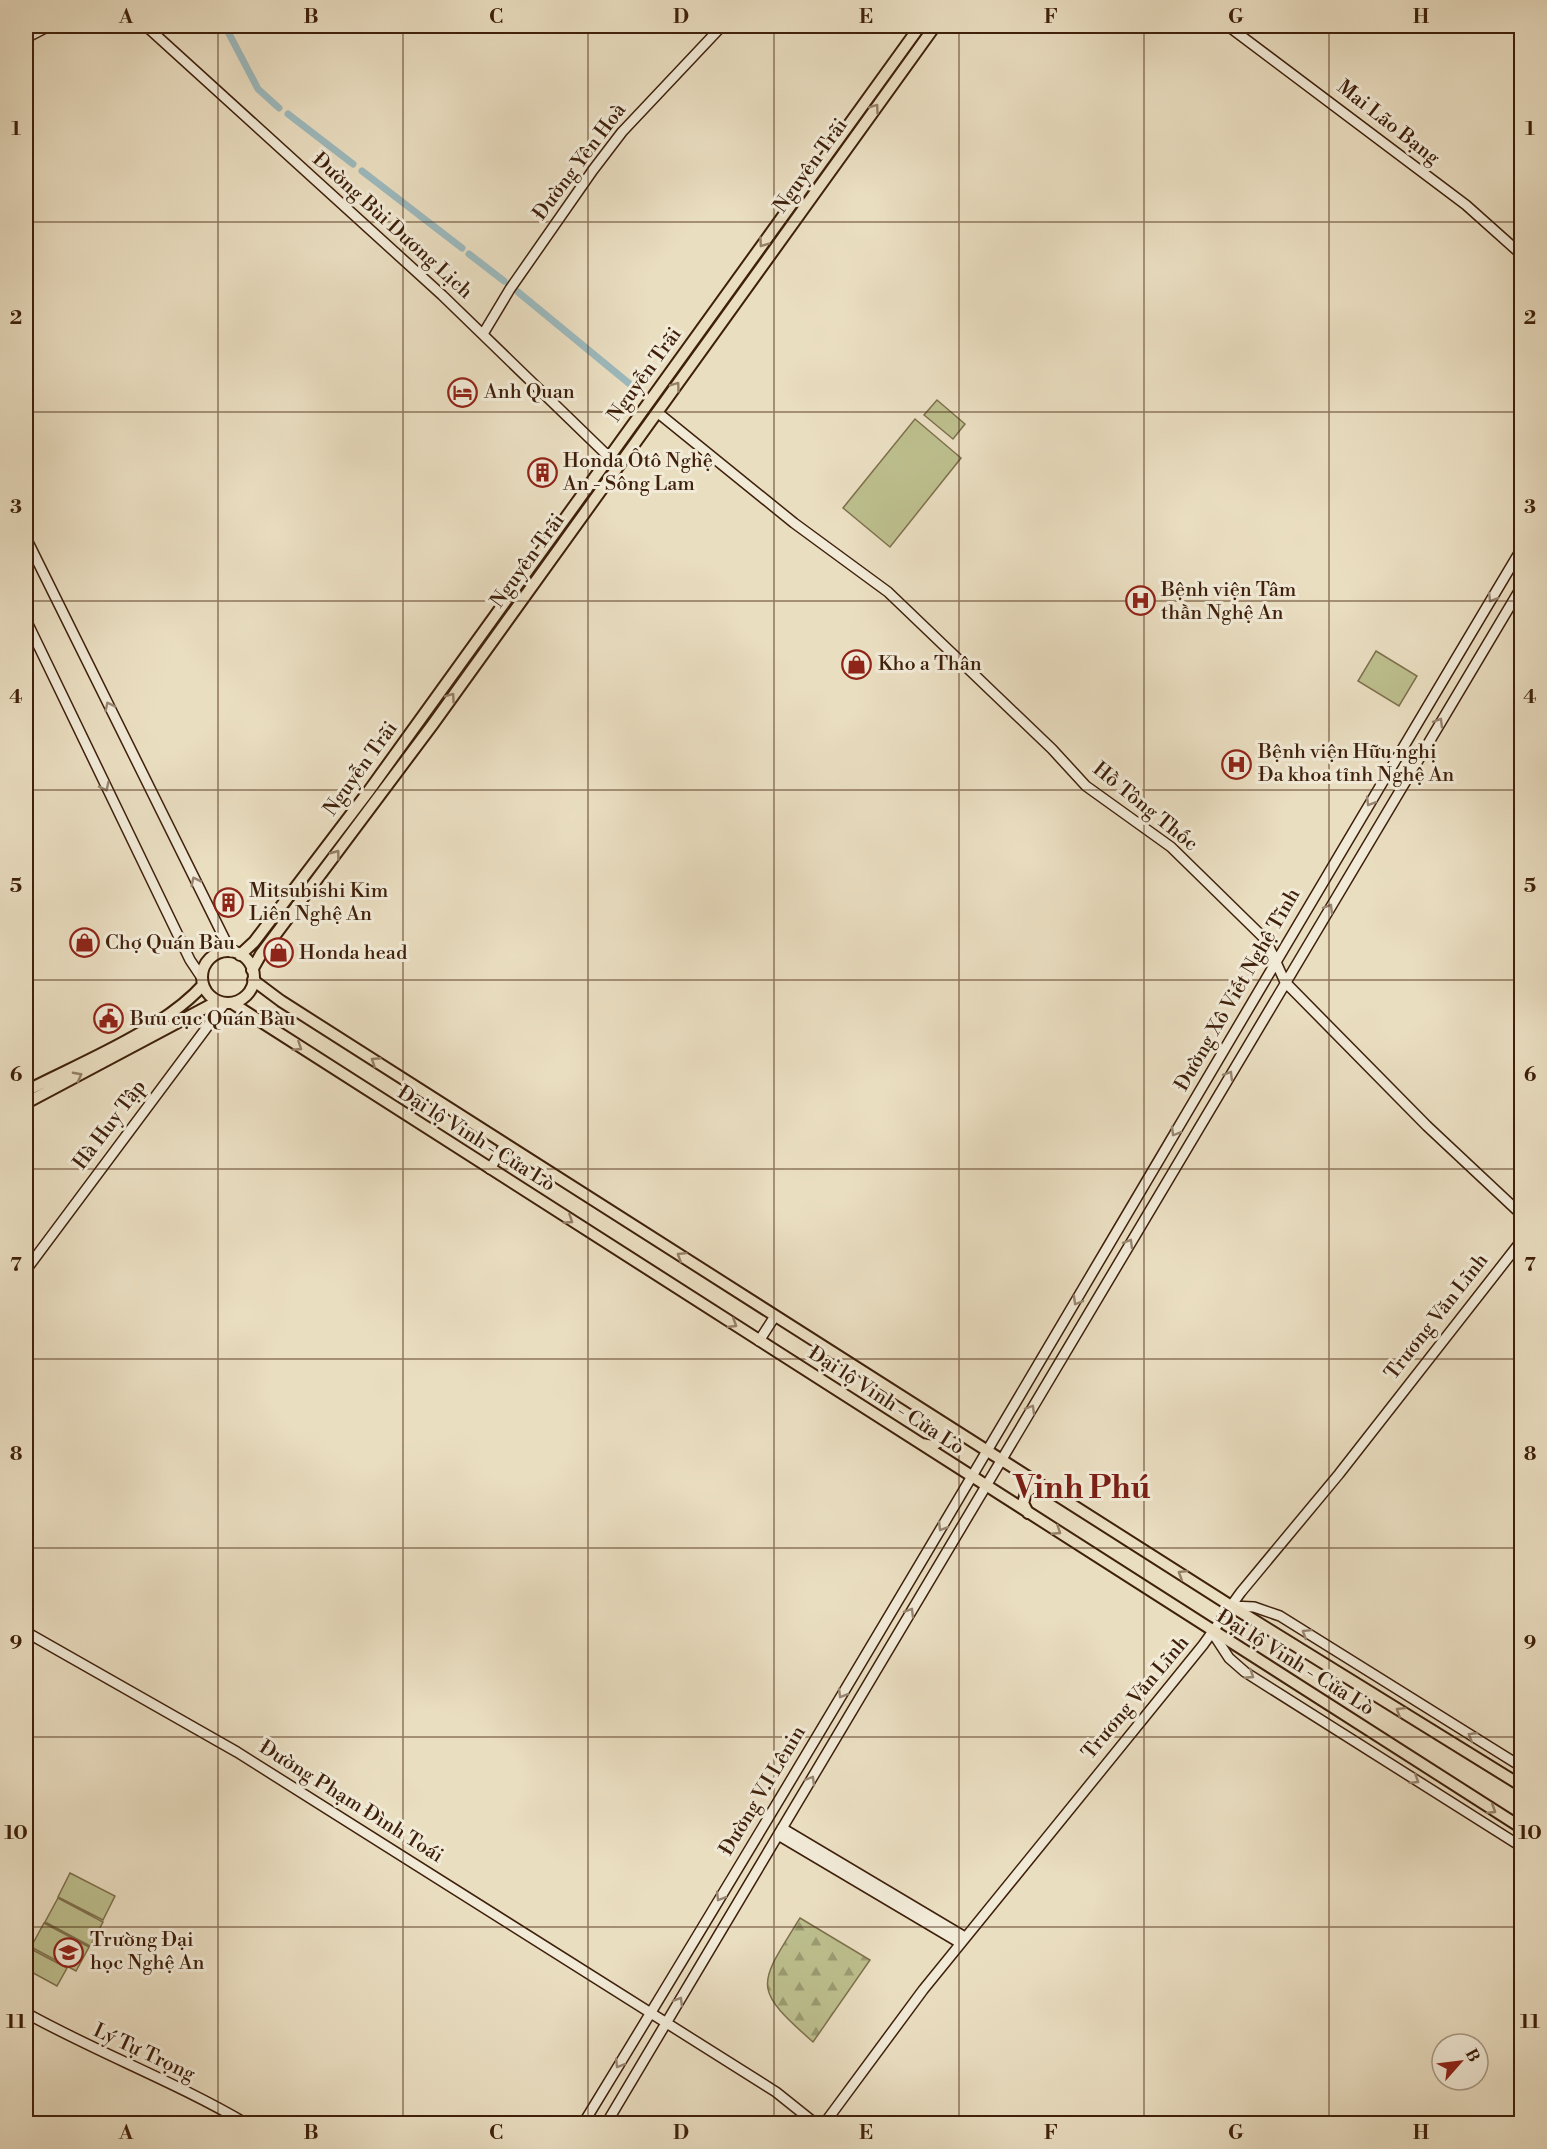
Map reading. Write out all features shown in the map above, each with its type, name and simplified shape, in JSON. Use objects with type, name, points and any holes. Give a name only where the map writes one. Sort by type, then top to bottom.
[{"type":"main road","name":"Nguyễn Trãi","points":[[235,953],[254,942],[273,919],[368,792],[646,403],[920,26]]},
{"type":"main road","name":"Nguyên Trãi","points":[[253,975],[261,954],[378,799],[935,26]]},
{"type":"main road","points":[[646,403],[657,412]]},
{"type":"main road","points":[[609,457],[620,465]]},
{"type":"main road","points":[[521,578],[532,586]]},
{"type":"main road","points":[[463,660],[472,668]]},
{"type":"main road","points":[[368,792],[378,799]]},
{"type":"main road","points":[[26,1091],[153,1023],[190,1000],[203,982],[203,970],[210,958],[235,953],[253,975],[245,997],[225,1002],[26,1103]]},
{"type":"main road","name":"Đại lộ Vinh - Cửa Lò","points":[[253,975],[274,996],[505,1144],[1231,1606],[1521,1786]]},
{"type":"main road","points":[[203,982],[225,1002]]},
{"type":"main road","name":"Đại lộ Vinh - Cửa Lò","points":[[225,1002],[1521,1828]]},
{"type":"main road","points":[[921,1444],[932,1446],[940,1440],[943,1427],[937,1419]]},
{"type":"main road","points":[[1029,1513],[1023,1503],[1026,1493],[1034,1486],[1045,1488]]},
{"type":"street","points":[[26,38],[49,26]]},
{"type":"street","name":"Đường Bùi Dương Lịch","points":[[147,26],[483,334],[609,457]]},
{"type":"street","name":"Đường Yên Hoà","points":[[483,334],[510,289],[600,160],[631,123],[722,26]]},
{"type":"street","name":"Mai Lão Bạng","points":[[1228,26],[1466,205],[1521,255]]},
{"type":"street","name":"Hồ Tông Thốc","points":[[657,412],[794,523],[888,592],[1044,741],[1086,786],[1171,847],[1266,940],[1284,982],[1427,1126],[1521,1215]]},
{"type":"street","points":[[26,538],[28,554],[235,953]]},
{"type":"street","name":"Đường Xô Viết Nghệ Tĩnh","points":[[972,1476],[1275,960],[1521,548]]},
{"type":"street","name":"Đường Xô Viết Nghệ Tĩnh","points":[[986,1486],[1521,586]]},
{"type":"street","points":[[26,620],[190,960],[203,982]]},
{"type":"street","points":[[1465,642],[1481,652]]},
{"type":"street","points":[[1401,751],[1416,761]]},
{"type":"street","name":"Hà Huy Tập","points":[[26,1270],[225,1002]]},
{"type":"street","points":[[490,1169],[505,1144]]},
{"type":"street","name":"Trương Văn Lĩnh","points":[[824,2124],[962,1940],[1339,1474],[1521,1240]]},
{"type":"street","points":[[759,1341],[775,1316]]},
{"type":"street","name":"Đường V.I Lênin","points":[[583,2124],[972,1476]]},
{"type":"street","name":"Đường V.I Lênin","points":[[606,2124],[986,1486]]},
{"type":"street","points":[[1231,1606],[1254,1607],[1280,1616],[1521,1767]]},
{"type":"street","name":"Đường Phạm Đình Toái","points":[[26,1632],[237,1752],[776,2092],[816,2124]]},
{"type":"street","points":[[1212,1632],[1229,1658],[1245,1672],[1521,1847]]},
{"type":"street","points":[[777,1802],[792,1811]]},
{"type":"street","points":[[780,1832],[962,1940]]},
{"type":"street","name":"Lý Tự Trọng","points":[[26,2013],[75,2040],[166,2081],[247,2124]]},
{"type":"green space","points":[[937,400],[965,424],[953,439],[924,415]]},
{"type":"green space","points":[[915,419],[961,458],[890,547],[843,508]]},
{"type":"green space","points":[[1376,651],[1417,676],[1399,706],[1358,681]]},
{"type":"green space","points":[[70,1873],[115,1896],[103,1920],[58,1897]]},
{"type":"green space","points":[[58,1898],[103,1922],[90,1946],[45,1922]]},
{"type":"green space","points":[[800,1918],[870,1960],[813,2042],[779,2009],[771,1997],[768,1985],[769,1973],[776,1958]]},
{"type":"green space","points":[[44,1923],[89,1947],[76,1971],[31,1947]]},
{"type":"green space","points":[[31,1949],[67,1968],[57,1986],[26,1969],[26,1959]]},
{"type":"waterway","points":[[225,26],[258,89],[279,108]]},
{"type":"waterway","points":[[288,114],[353,164]]},
{"type":"waterway","points":[[362,171],[462,248]]},
{"type":"waterway","points":[[469,254],[504,281]]},
{"type":"waterway","points":[[518,292],[637,390]]},
{"type":"place","name":"Anh Quan","points":[[463,392]]},
{"type":"place","name":"Honda Ôtô Nghệ An - Sông Lam","points":[[542,473]]},
{"type":"place","name":"Bệnh viện Tâm thần Nghệ An","points":[[1140,601]]},
{"type":"place","name":"Kho a Thân","points":[[857,664]]},
{"type":"place","name":"Bệnh viện Hữu nghị Đa khoa tỉnh Nghệ An","points":[[1237,764]]},
{"type":"place","name":"Mitsubishi Kim Liên Nghệ An","points":[[228,902]]},
{"type":"place","name":"Chợ Quán Bàu","points":[[84,943]]},
{"type":"place","name":"Honda head","points":[[278,953]]},
{"type":"place","name":"Bưu cục Quán Bàu","points":[[109,1019]]},
{"type":"place","name":"Trường Đại học Nghệ An","points":[[69,1952]]},
{"type":"district","name":"Vinh Phú","points":[[1082,1488]]}]
